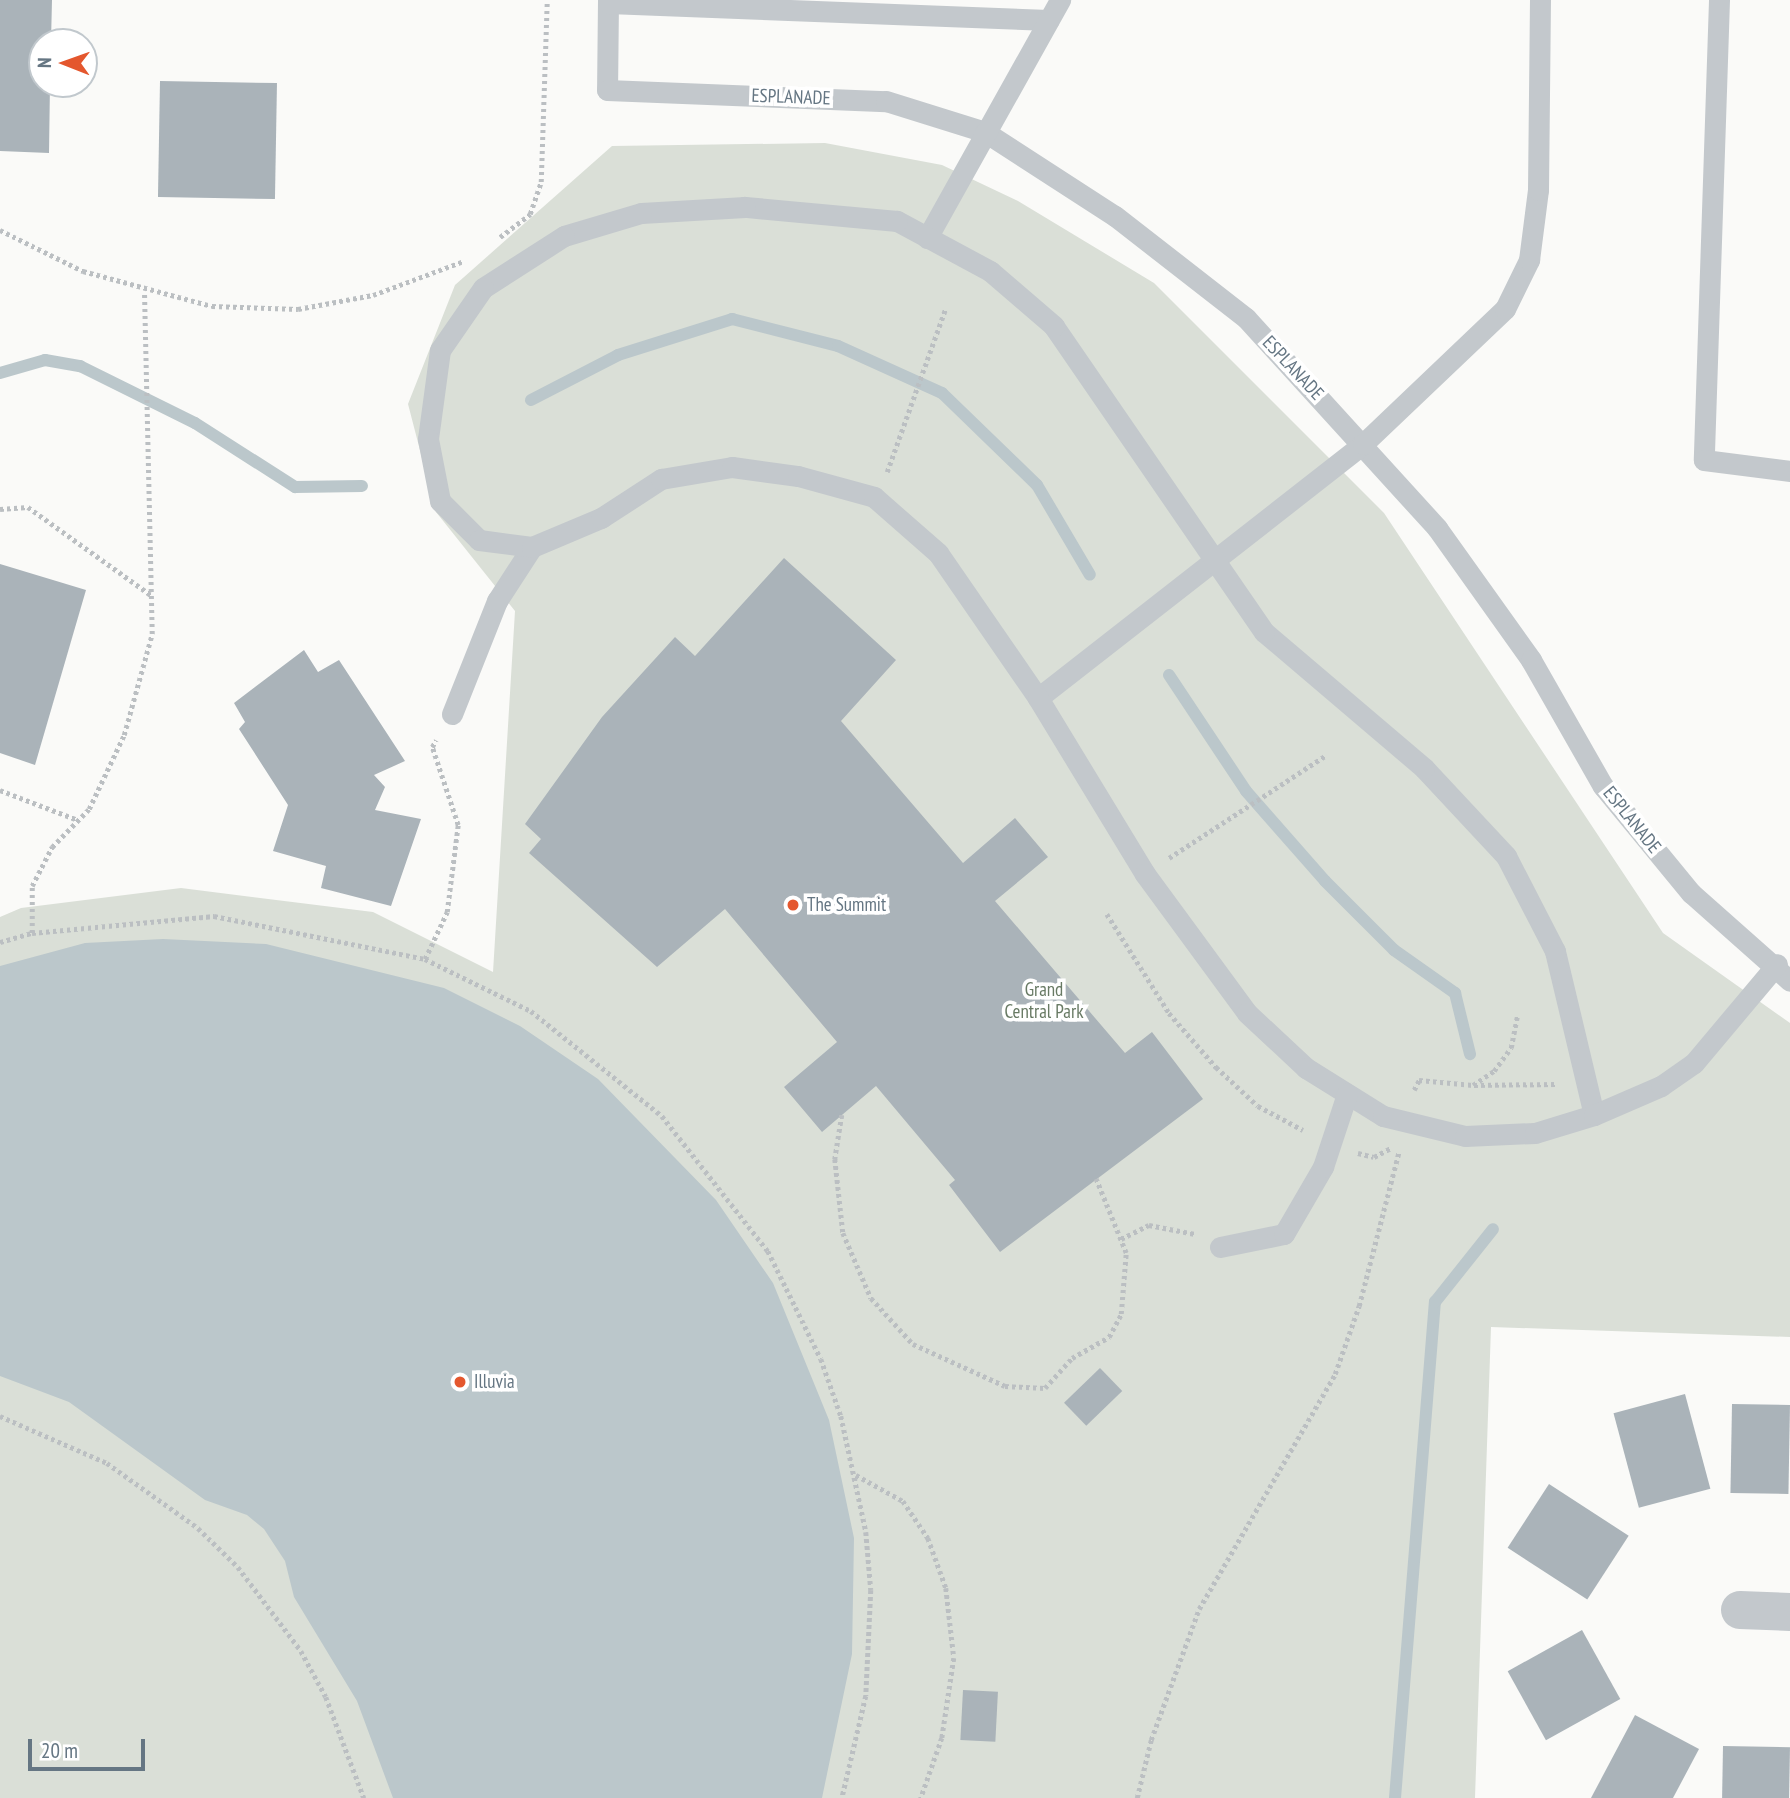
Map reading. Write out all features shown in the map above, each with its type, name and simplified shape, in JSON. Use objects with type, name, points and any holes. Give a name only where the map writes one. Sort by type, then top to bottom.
[{"type":"street","points":[[1740,1610],[1790,1612]]},
{"type":"lane","points":[[927,238],[1060,0]]},
{"type":"lane","points":[[1038,698],[1212,557],[1363,444],[1505,309],[1529,260],[1538,190],[1540,0]]},
{"type":"lane","points":[[1719,0],[1704,460],[1790,471]]},
{"type":"lane","points":[[608,2],[1049,20]]},
{"type":"lane","name":"ESPLANADE","points":[[608,2],[607,90],[886,101],[985,132],[1115,216],[1246,318],[1437,528],[1531,660],[1603,786],[1691,893],[1784,965],[1790,981]]},
{"type":"lane","points":[[1594,1115],[1555,951],[1506,856],[1424,768],[1264,632],[1054,326],[989,271],[897,221],[745,207],[641,213],[564,236],[483,288],[440,350],[428,439],[440,501],[480,540],[532,547],[601,518],[661,479],[732,467],[797,476],[874,498],[938,553],[1038,698],[1145,874],[1247,1013],[1306,1068],[1402,1130],[1465,1136],[1535,1133],[1594,1115],[1661,1086],[1694,1063],[1784,965]]},
{"type":"lane","points":[[452,715],[497,601],[532,547]]},
{"type":"lane","points":[[1220,1247],[1284,1234],[1323,1167],[1347,1094]]},
{"type":"path","points":[[497,239],[530,214],[541,182],[547,0]]},
{"type":"path","points":[[0,230],[83,271],[144,291],[212,306],[298,309],[373,295],[475,257]]},
{"type":"path","points":[[32,933],[32,886],[52,847],[78,820],[124,735],[152,634],[144,291]]},
{"type":"path","points":[[874,498],[903,431],[945,310]]},
{"type":"path","points":[[0,509],[28,508],[151,594]]},
{"type":"path","points":[[425,959],[447,912],[458,825],[432,747],[452,715]]},
{"type":"path","points":[[1190,845],[1294,779],[1325,756]]},
{"type":"path","points":[[0,790],[78,820]]},
{"type":"path","points":[[1107,914],[1169,1013],[1216,1067],[1258,1106],[1304,1130]]},
{"type":"path","points":[[0,942],[32,933],[214,916],[425,959],[531,1011],[578,1042],[699,1157],[768,1251],[796,1304],[821,1359],[856,1475],[867,1543],[871,1648],[842,1798]]},
{"type":"path","points":[[1473,1085],[1511,1048],[1517,1017]]},
{"type":"path","points":[[1414,1090],[1419,1080],[1473,1085],[1557,1084]]},
{"type":"path","points":[[842,1115],[835,1159],[843,1233],[871,1298],[914,1344],[962,1371],[1005,1386],[1045,1388],[1072,1358],[1108,1337],[1121,1314],[1126,1253],[1096,1180]]},
{"type":"path","points":[[1357,1153],[1374,1157],[1402,1130]]},
{"type":"path","points":[[1138,1798],[1151,1740],[1199,1609],[1335,1374],[1359,1306],[1402,1130]]},
{"type":"path","points":[[1121,1239],[1149,1225],[1180,1227],[1220,1247]]},
{"type":"path","points":[[0,1416],[107,1463],[187,1520],[238,1567],[301,1651],[347,1745],[364,1798]]},
{"type":"path","points":[[856,1475],[903,1501],[928,1538],[946,1588],[954,1658],[942,1738],[921,1798]]},
{"type":"green space","name":"Grand Central Park","points":[[825,143],[942,165],[1018,201],[1154,283],[1384,513],[1663,933],[1790,1023],[1790,1337],[1491,1327],[1475,1798],[0,1798],[0,917],[21,908],[181,888],[373,912],[493,972],[515,611],[436,512],[408,404],[455,285],[612,146]]},
{"type":"shaded area","points":[[163,939],[266,944],[444,988],[520,1026],[598,1079],[716,1200],[773,1283],[829,1420],[854,1538],[852,1654],[822,1798],[393,1798],[357,1701],[294,1597],[285,1561],[264,1529],[247,1515],[205,1500],[69,1402],[0,1376],[0,966],[85,943]]},
{"type":"building","points":[[0,0],[52,0],[51,28],[28,28],[28,98],[50,98],[49,153],[0,151]]},
{"type":"building","points":[[160,81],[277,83],[275,199],[158,197]]},
{"type":"building","name":"The Summit","points":[[784,558],[896,660],[841,721],[963,863],[1015,818],[1048,857],[995,901],[1125,1053],[1152,1032],[1203,1099],[1000,1252],[949,1185],[955,1180],[876,1086],[822,1132],[784,1087],[837,1042],[725,909],[657,967],[529,853],[541,839],[525,824],[602,717],[675,637],[695,656]]},
{"type":"building","points":[[0,564],[86,590],[35,765],[0,753]]},
{"type":"building","points":[[304,650],[318,672],[339,660],[405,761],[374,775],[385,787],[375,810],[421,819],[391,906],[321,888],[326,866],[273,851],[288,805],[239,729],[245,722],[234,703]]},
{"type":"building","points":[[1100,1368],[1122,1391],[1086,1426],[1064,1403]]},
{"type":"building","points":[[1685,1394],[1710,1489],[1639,1508],[1614,1413]]},
{"type":"building","points":[[1732,1404],[1790,1405],[1788,1494],[1730,1493]]},
{"type":"building","points":[[1549,1484],[1629,1536],[1587,1599],[1508,1548]]},
{"type":"building","points":[[1582,1630],[1620,1699],[1546,1740],[1508,1671]]},
{"type":"building","points":[[963,1690],[998,1692],[995,1742],[960,1740]]},
{"type":"building","points":[[1635,1715],[1699,1749],[1673,1798],[1591,1798]]},
{"type":"building","points":[[1723,1746],[1790,1747],[1789,1798],[1722,1798]]},
{"type":"waterway","points":[[531,400],[618,355],[732,319],[838,346],[942,393],[1037,485],[1090,575]]},
{"type":"waterway","points":[[0,373],[45,360],[80,366],[195,423],[295,487],[362,486]]},
{"type":"waterway","points":[[1169,675],[1246,791],[1325,881],[1394,950],[1455,993],[1470,1054]]},
{"type":"waterway","points":[[1395,1798],[1435,1302],[1493,1229]]},
{"type":"place","name":"The Summit","points":[[793,905]]},
{"type":"place","name":"Illuvia","points":[[460,1382]]}]
